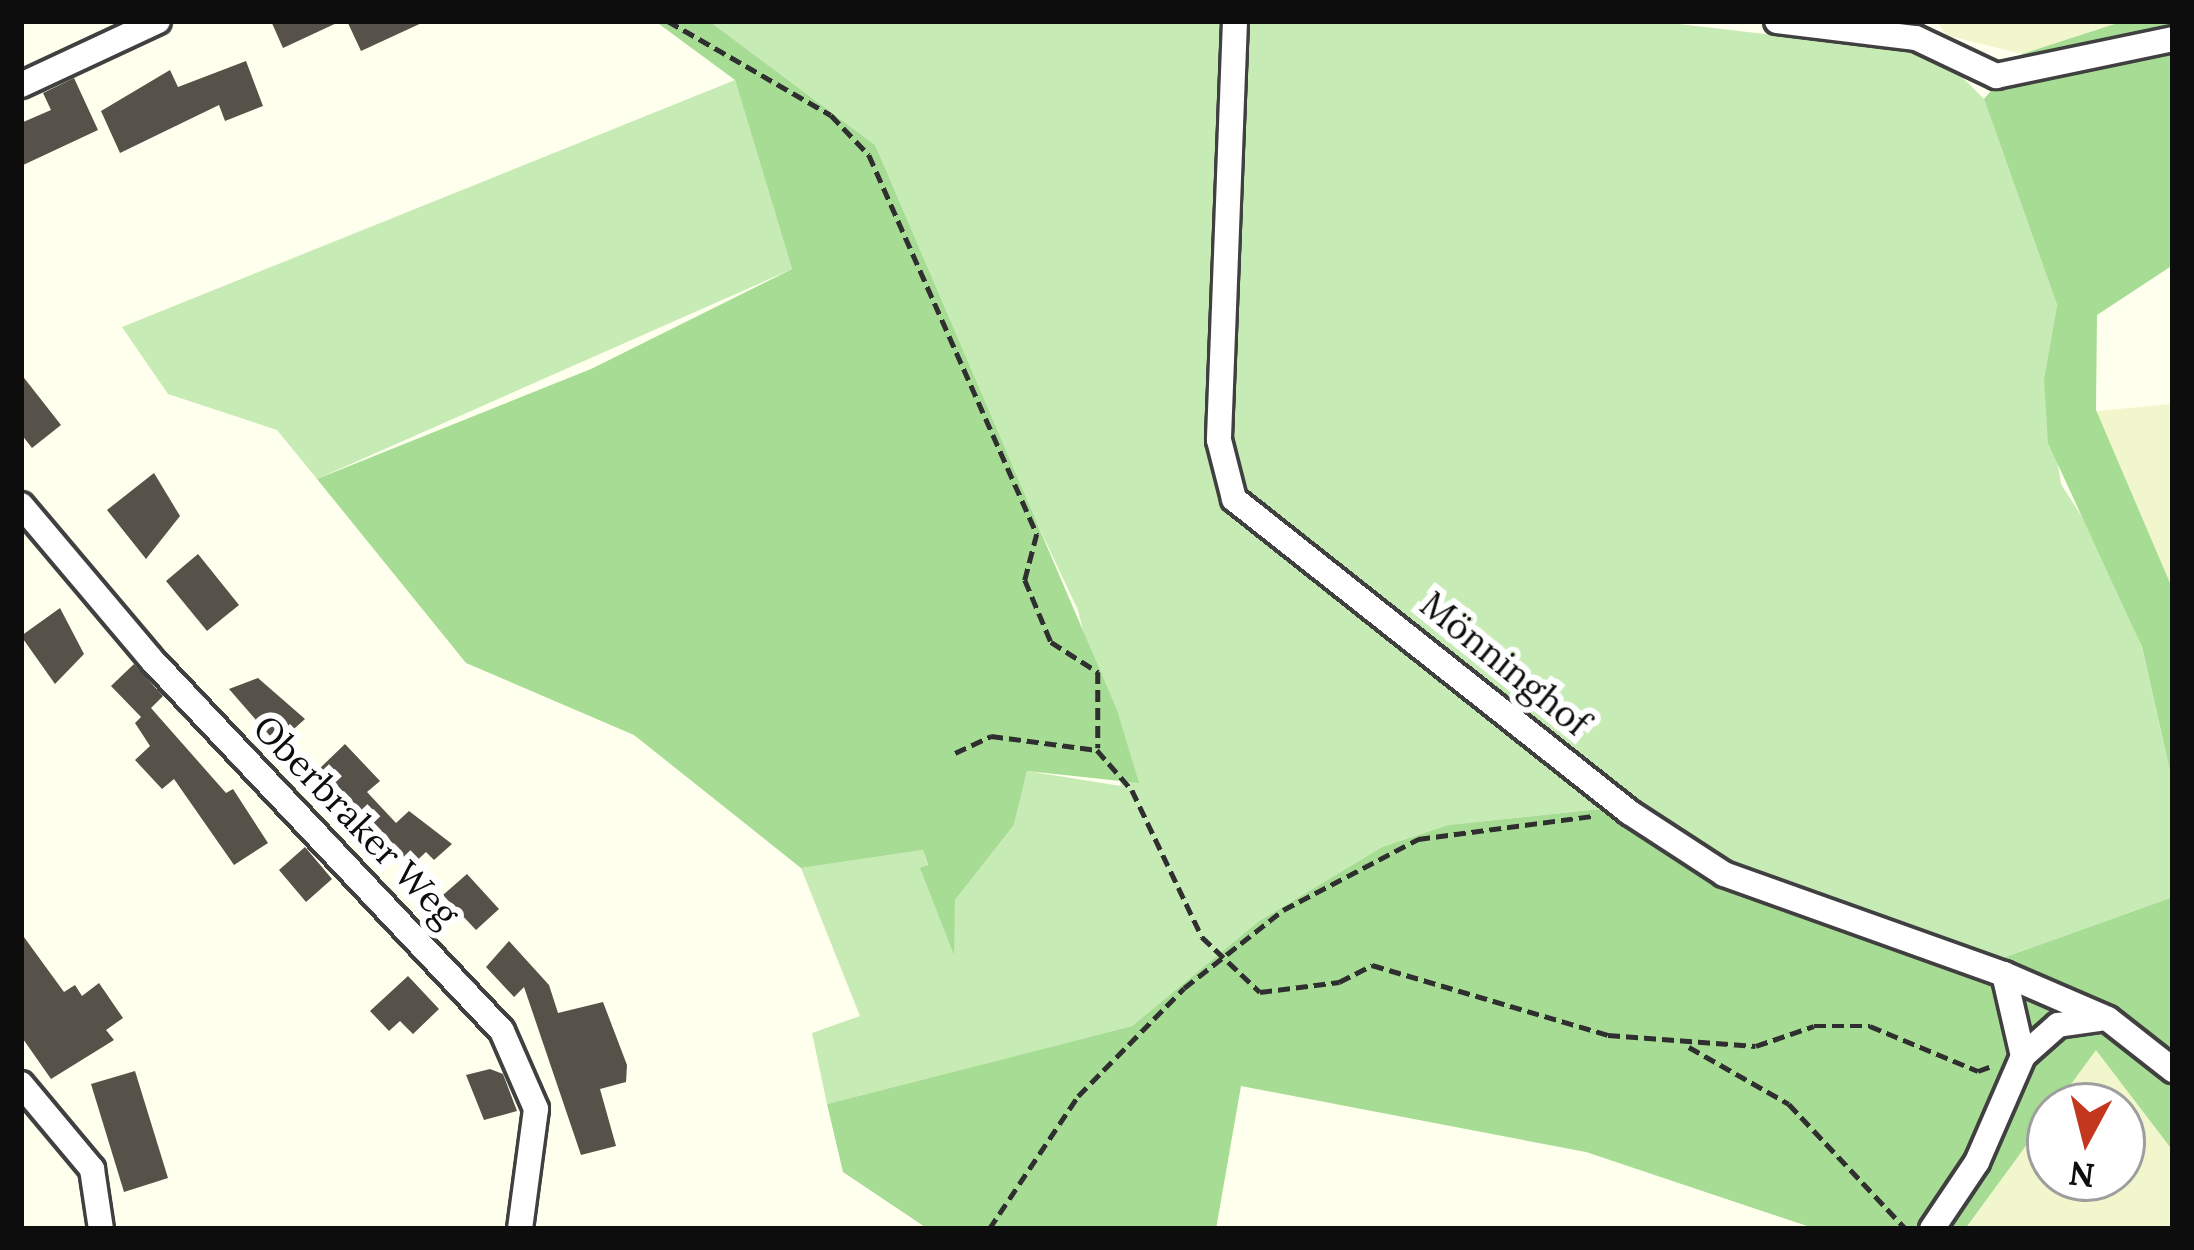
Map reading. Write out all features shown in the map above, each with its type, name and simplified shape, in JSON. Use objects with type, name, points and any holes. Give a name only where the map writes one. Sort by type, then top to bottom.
[{"type":"street","points":[[21,85],[120,28],[158,21]]},
{"type":"street","name":"Mönninghof","points":[[1235,21],[1220,440],[1234,499],[1629,812],[1724,874],[2005,974],[2108,1019],[2173,1070]]},
{"type":"street","points":[[1777,21],[1916,38],[1996,76],[2173,39]]},
{"type":"street","name":"Oberbraker Weg","points":[[21,505],[151,658],[502,1031],[536,1109],[520,1229]]},
{"type":"street","points":[[2005,974],[2023,1056]]},
{"type":"street","points":[[1932,1229],[1977,1162],[2023,1056],[2058,1025],[2108,1019]]},
{"type":"street","points":[[21,1084],[92,1169],[101,1229]]},
{"type":"path","points":[[668,21],[831,115],[869,155],[1037,534],[1025,580],[1051,642],[1098,672],[1097,750]]},
{"type":"path","points":[[956,753],[991,736],[1097,750],[1132,790],[1202,937],[1227,951],[1260,992],[1339,982],[1372,965],[1608,1035],[1756,1046],[1814,1026],[1870,1026],[1978,1071],[2023,1056]]},
{"type":"path","points":[[989,1229],[1078,1096],[1227,951],[1366,860],[1418,839],[1629,812]]},
{"type":"path","points":[[1684,1044],[1790,1104],[1906,1229]]},
{"type":"green space","points":[[655,21],[709,21],[875,145],[1117,710],[1139,783],[1027,771],[1014,825],[955,900],[954,955],[920,868],[928,865],[923,850],[801,868],[634,735],[466,663],[317,479],[591,369],[792,269],[735,80]]},
{"type":"green space","points":[[709,21],[1653,21],[1939,54],[1984,99],[2057,305],[2044,379],[2061,484],[2107,556],[2142,648],[2173,784],[2173,897],[1997,960],[1703,856],[1629,806],[1448,825],[1382,847],[1259,921],[1132,1026],[827,1104],[812,1033],[860,1016],[801,868],[923,850],[953,952],[955,900],[1014,825],[1027,771],[1121,786],[1078,610],[967,375],[875,145]]},
{"type":"green space","points":[[1937,21],[2124,21],[2022,54],[1946,35]]},
{"type":"green space","points":[[2124,21],[2173,21],[2173,265],[2097,315],[2096,410],[2173,590],[2173,784],[2142,647],[2048,443],[2044,379],[2057,305],[1984,99],[2022,54]]},
{"type":"green space","points":[[735,80],[792,269],[317,479],[277,430],[168,394],[122,327]]},
{"type":"green space","points":[[2173,404],[2173,590],[2096,411]]},
{"type":"green space","points":[[1629,806],[1703,856],[1997,960],[2173,897],[2173,1151],[2146,1116],[2146,1082],[2120,1082],[2096,1050],[2073,1082],[2026,1082],[2026,1146],[1965,1229],[1816,1229],[1586,1152],[1241,1086],[1216,1229],[928,1229],[843,1172],[827,1104],[1132,1026],[1259,921],[1382,847],[1448,825]]},
{"type":"green space","points":[[2096,1049],[2121,1082],[2072,1082]]},
{"type":"green space","points":[[2146,1115],[2173,1151],[2173,1229],[1965,1229],[2026,1145],[2026,1202],[2146,1202]]},
{"type":"building","points":[[271,21],[341,21],[283,48]]},
{"type":"building","points":[[347,21],[426,21],[361,51]]},
{"type":"building","points":[[246,61],[263,106],[225,121],[219,105],[120,153],[101,111],[170,70],[178,87]]},
{"type":"building","points":[[74,78],[98,130],[21,166],[21,123],[51,110],[43,93]]},
{"type":"building","points":[[21,374],[61,425],[32,448],[21,434]]},
{"type":"building","points":[[154,473],[180,516],[146,559],[107,510]]},
{"type":"building","points":[[198,554],[239,605],[207,631],[166,581]]},
{"type":"building","points":[[60,608],[84,654],[55,684],[21,636]]},
{"type":"building","points":[[134,664],[163,696],[151,708],[226,793],[233,789],[268,843],[234,865],[174,779],[162,789],[135,760],[150,746],[135,723],[141,717],[111,686]]},
{"type":"building","points":[[258,678],[305,719],[277,744],[229,689]]},
{"type":"building","points":[[345,744],[380,781],[367,792],[396,823],[409,811],[452,844],[434,860],[426,852],[410,867],[318,770]]},
{"type":"building","points":[[305,847],[332,879],[306,902],[279,870]]},
{"type":"building","points":[[467,874],[499,909],[476,930],[443,895]]},
{"type":"building","points":[[21,933],[64,992],[75,985],[82,996],[99,983],[123,1018],[106,1030],[114,1040],[51,1079],[21,1036]]},
{"type":"building","points":[[509,941],[549,985],[558,1013],[603,1002],[627,1065],[626,1082],[600,1089],[616,1146],[581,1155],[524,987],[514,997],[486,967]]},
{"type":"building","points":[[408,976],[439,1009],[413,1034],[400,1021],[389,1031],[370,1011]]},
{"type":"building","points":[[490,1069],[503,1074],[517,1111],[484,1120],[466,1075]]},
{"type":"building","points":[[135,1071],[168,1178],[124,1192],[91,1084]]}]
